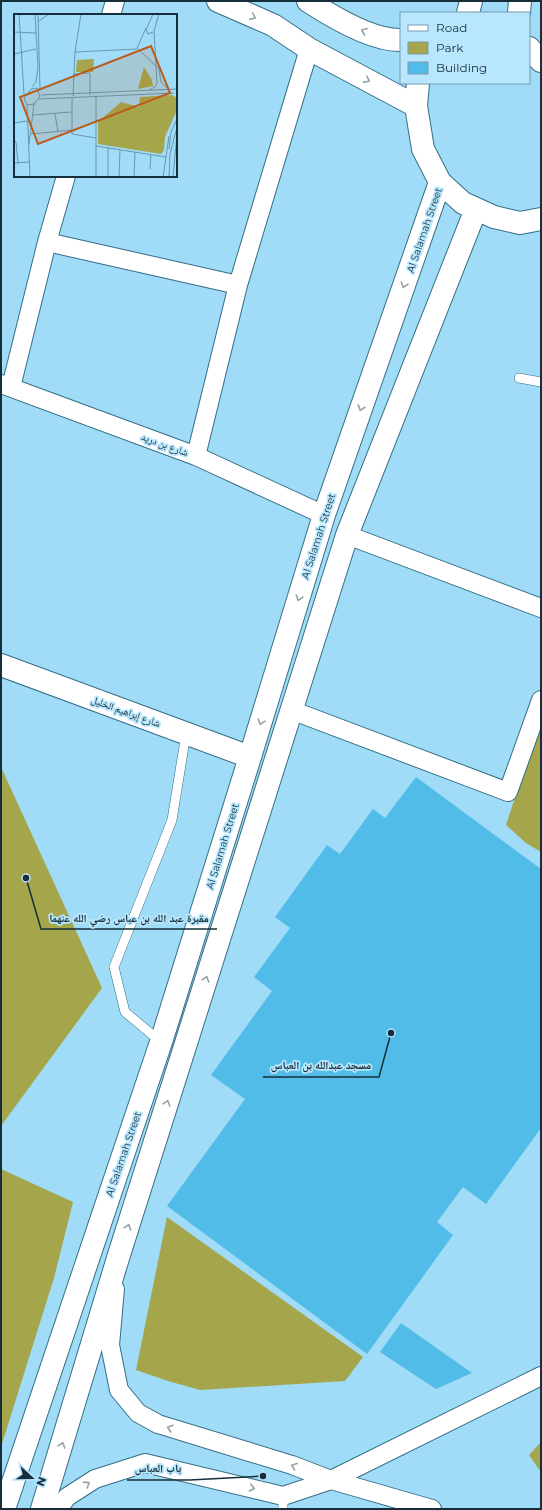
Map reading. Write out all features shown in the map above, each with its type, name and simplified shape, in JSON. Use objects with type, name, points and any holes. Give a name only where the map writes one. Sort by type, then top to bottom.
[{"type":"street","points":[[111,14],[115,1]]},
{"type":"street","points":[[218,1],[273,25],[309,49],[416,106]]},
{"type":"street","points":[[308,1],[365,32],[392,40],[400,40]]},
{"type":"street","points":[[468,12],[471,1]]},
{"type":"street","points":[[519,12],[520,1]]},
{"type":"street","points":[[196,456],[238,285],[309,49]]},
{"type":"street","points":[[530,49],[541,61]]},
{"type":"street","points":[[418,84],[416,106],[423,149],[440,182],[463,203],[494,218],[520,223],[538,222]]},
{"type":"street","points":[[6,386],[66,177]]},
{"type":"street","name":"Al Salamah Street","points":[[4,1509],[161,1042],[324,515],[440,182]]},
{"type":"street","points":[[42,1509],[118,1258],[347,535],[476,209]]},
{"type":"street","points":[[47,242],[238,285]]},
{"type":"street","name":"شارع بن دريد","points":[[6,386],[196,456],[324,515]]},
{"type":"street","points":[[347,535],[541,608]]},
{"type":"street","name":"شارع إبراهيم الخليل","points":[[1,665],[250,756]]},
{"type":"street","points":[[291,710],[508,792],[541,700]]},
{"type":"street","points":[[118,1258],[110,1345],[119,1390],[138,1413],[158,1424],[292,1465],[331,1480],[431,1509]]},
{"type":"street","points":[[58,1509],[66,1497],[95,1479],[145,1463],[283,1502],[331,1480],[541,1376]]},
{"type":"lane","points":[[519,378],[541,382]]},
{"type":"lane","points":[[161,1042],[125,1012],[114,967],[172,820],[186,733]]},
{"type":"green space","points":[[541,718],[541,852],[526,843],[506,825]]},
{"type":"green space","points":[[1,767],[102,988],[1,1126]]},
{"type":"green space","points":[[1,1169],[73,1202],[54,1278],[1,1447]]},
{"type":"green space","points":[[167,1217],[363,1357],[345,1381],[200,1390],[136,1370]]},
{"type":"green space","points":[[541,1442],[541,1472],[529,1455]]},
{"type":"building","points":[[416,777],[541,869],[541,1128],[486,1204],[463,1187],[437,1222],[453,1235],[367,1354],[167,1206],[245,1099],[211,1075],[272,991],[254,977],[290,928],[275,917],[327,845],[340,854],[373,809],[385,818]]},
{"type":"building","points":[[401,1323],[472,1373],[436,1389],[380,1352]]},
{"type":"place","name":"مقبرة عبد الله بن عباس رضي الله عنهما","points":[[26,878]]},
{"type":"place","name":"مسجد عبدالله بن العباس","points":[[391,1033]]},
{"type":"place","name":"باب العباس","points":[[263,1476]]}]
